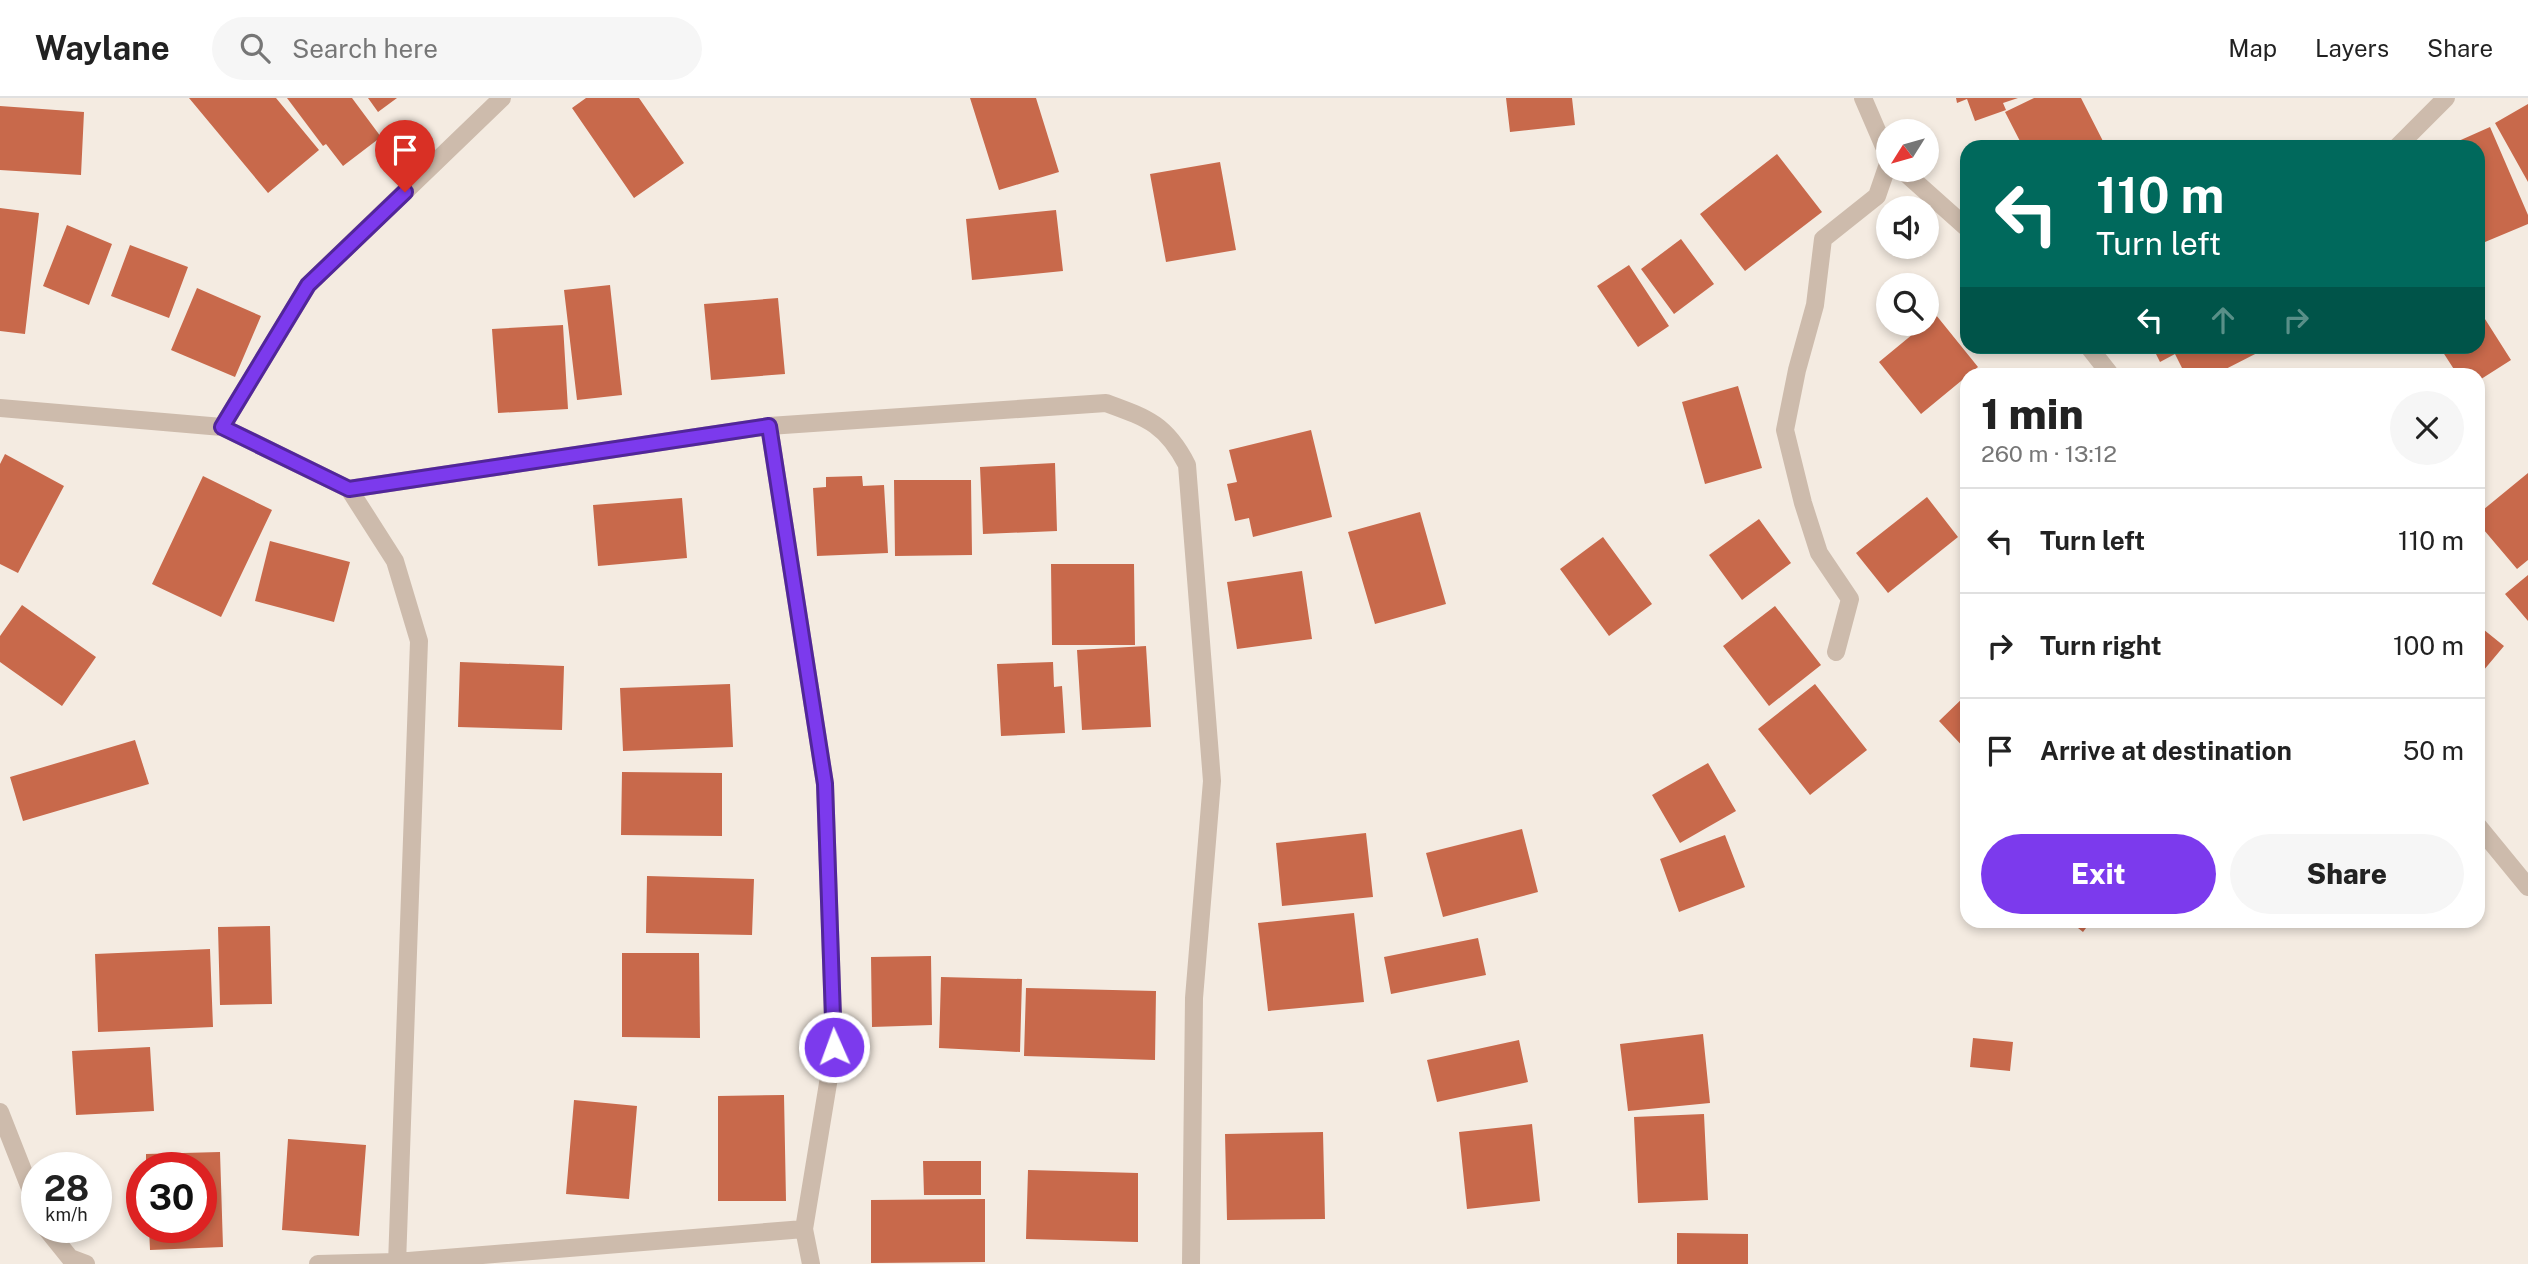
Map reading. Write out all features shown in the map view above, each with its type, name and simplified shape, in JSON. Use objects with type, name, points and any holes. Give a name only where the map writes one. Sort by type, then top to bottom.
[{"type":"street","points":[[222,427],[308,285],[502,98]]},
{"type":"street","points":[[1863,98],[1876,128]]},
{"type":"street","points":[[2404,140],[2446,98]]},
{"type":"street","points":[[1836,652],[1850,599],[1819,553],[1803,503],[1785,430],[1797,370],[1815,305],[1823,239],[1877,196],[1882,182]]},
{"type":"street","points":[[1915,182],[1960,222]]},
{"type":"street","points":[[2094,354],[2105,368]]},
{"type":"street","points":[[349,489],[769,426],[1106,403],[1138,414],[1161,428],[1176,443],[1187,465],[1212,781],[1194,998],[1191,1264]]},
{"type":"street","points":[[0,408],[222,427],[349,489],[395,561],[419,641],[396,1263]]},
{"type":"street","points":[[769,426],[825,784],[834,1047],[804,1229],[811,1264]]},
{"type":"street","points":[[2485,835],[2528,887]]},
{"type":"street","points":[[0,1112],[21,1165]]},
{"type":"street","points":[[318,1264],[396,1263],[804,1229]]},
{"type":"street","points":[[58,1243],[71,1258],[86,1264]]},
{"type":"building","points":[[189,98],[276,98],[319,150],[268,193]]},
{"type":"building","points":[[287,98],[352,98],[381,137],[343,166],[326,144],[323,146]]},
{"type":"building","points":[[368,98],[397,98],[378,112]]},
{"type":"building","points":[[586,98],[639,98],[684,163],[634,198],[572,108]]},
{"type":"building","points":[[970,98],[1036,98],[1059,172],[999,190]]},
{"type":"building","points":[[1506,98],[1572,98],[1575,125],[1510,132]]},
{"type":"building","points":[[1956,98],[2018,98],[2003,103],[2006,110],[1975,121],[1967,99],[1957,103]]},
{"type":"building","points":[[2034,98],[2081,98],[2102,140],[2019,140],[2005,112]]},
{"type":"building","points":[[2528,104],[2528,182],[2495,123]]},
{"type":"building","points":[[0,106],[84,112],[81,175],[0,170]]},
{"type":"building","points":[[2490,127],[2528,215],[2528,224],[2485,242],[2485,140],[2461,140]]},
{"type":"building","points":[[1777,154],[1822,212],[1745,271],[1700,214]]},
{"type":"building","points":[[1220,162],[1236,250],[1166,262],[1150,174]]},
{"type":"building","points":[[0,208],[39,213],[25,334],[0,331]]},
{"type":"building","points":[[1056,210],[1063,271],[972,280],[966,219]]},
{"type":"building","points":[[67,225],[112,244],[89,305],[43,286]]},
{"type":"building","points":[[1681,239],[1714,284],[1674,314],[1641,269]]},
{"type":"building","points":[[130,245],[188,267],[169,318],[111,296]]},
{"type":"building","points":[[1629,265],[1669,326],[1638,347],[1597,286]]},
{"type":"building","points":[[610,285],[622,395],[577,400],[564,290]]},
{"type":"building","points":[[197,288],[261,316],[235,377],[171,350]]},
{"type":"building","points":[[778,298],[785,374],[711,380],[704,304]]},
{"type":"building","points":[[1939,319],[1960,345],[1960,354],[1968,354],[1978,367],[1960,368],[1960,382],[1921,414],[1879,362],[1911,336],[1939,336]]},
{"type":"building","points":[[2485,319],[2511,360],[2485,377],[2485,368],[2453,368],[2444,354],[2485,354]]},
{"type":"building","points":[[563,325],[568,409],[498,413],[492,329]]},
{"type":"building","points":[[2156,354],[2175,354],[2160,362]]},
{"type":"building","points":[[2175,354],[2255,354],[2228,368],[2182,368]]},
{"type":"building","points":[[1738,386],[1762,468],[1705,484],[1682,402]]},
{"type":"building","points":[[1311,430],[1332,517],[1253,537],[1249,518],[1235,521],[1227,484],[1237,482],[1229,450]]},
{"type":"building","points":[[5,454],[64,486],[18,573],[0,564],[0,464]]},
{"type":"building","points":[[1055,463],[1057,531],[983,534],[980,467]]},
{"type":"building","points":[[2528,473],[2528,560],[2517,569],[2485,531],[2485,508]]},
{"type":"building","points":[[203,476],[272,510],[221,617],[152,584]]},
{"type":"building","points":[[862,476],[863,486],[884,485],[888,553],[817,556],[813,488],[826,487],[826,477]]},
{"type":"building","points":[[894,480],[971,480],[972,555],[895,556]]},
{"type":"building","points":[[1927,497],[1958,537],[1888,593],[1856,553]]},
{"type":"building","points":[[682,498],[687,558],[598,566],[593,505]]},
{"type":"building","points":[[1420,512],[1446,604],[1375,624],[1348,532]]},
{"type":"building","points":[[1759,519],[1791,563],[1742,600],[1709,555]]},
{"type":"building","points":[[1603,537],[1652,604],[1609,636],[1560,569]]},
{"type":"building","points":[[270,541],[350,562],[334,622],[255,601]]},
{"type":"building","points":[[1051,564],[1134,564],[1135,645],[1052,645]]},
{"type":"building","points":[[1302,571],[1312,639],[1237,649],[1227,582]]},
{"type":"building","points":[[2528,575],[2528,621],[2505,594]]},
{"type":"building","points":[[22,605],[96,657],[62,706],[0,662],[0,636]]},
{"type":"building","points":[[1775,606],[1821,665],[1769,706],[1723,646]]},
{"type":"building","points":[[2485,631],[2504,646],[2485,669]]},
{"type":"building","points":[[1146,646],[1151,727],[1082,730],[1077,650]]},
{"type":"building","points":[[460,662],[564,666],[562,730],[458,727]]},
{"type":"building","points":[[1053,662],[1054,687],[1062,686],[1065,733],[1001,736],[997,664]]},
{"type":"building","points":[[730,684],[733,747],[623,751],[620,688]]},
{"type":"building","points":[[1815,684],[1867,750],[1810,795],[1758,729]]},
{"type":"building","points":[[1960,701],[1960,744],[1939,721]]},
{"type":"building","points":[[135,740],[149,784],[23,821],[10,777]]},
{"type":"building","points":[[1708,763],[1736,811],[1680,843],[1652,795]]},
{"type":"building","points":[[622,772],[722,773],[722,836],[621,835]]},
{"type":"building","points":[[1522,829],[1538,892],[1443,917],[1426,853]]},
{"type":"building","points":[[1366,833],[1373,897],[1282,906],[1276,843]]},
{"type":"building","points":[[1725,835],[1745,887],[1679,912],[1660,859]]},
{"type":"building","points":[[647,876],[754,879],[752,935],[646,933]]},
{"type":"building","points":[[1354,913],[1364,1002],[1268,1011],[1258,923]]},
{"type":"building","points":[[270,926],[272,1004],[220,1005],[218,927]]},
{"type":"building","points":[[1478,938],[1486,975],[1391,994],[1384,957]]},
{"type":"building","points":[[210,949],[213,1027],[98,1032],[95,954]]},
{"type":"building","points":[[622,953],[699,953],[700,1038],[622,1037]]},
{"type":"building","points":[[931,956],[932,1025],[872,1027],[871,957]]},
{"type":"building","points":[[941,977],[1022,979],[1020,1052],[939,1048]]},
{"type":"building","points":[[1026,988],[1156,991],[1155,1060],[1024,1056]]},
{"type":"building","points":[[1703,1034],[1710,1103],[1628,1111],[1620,1044]]},
{"type":"building","points":[[1973,1038],[2013,1042],[2010,1071],[1970,1067]]},
{"type":"building","points":[[1519,1040],[1528,1082],[1437,1102],[1427,1060]]},
{"type":"building","points":[[150,1047],[154,1111],[76,1115],[72,1051]]},
{"type":"building","points":[[784,1095],[786,1201],[718,1201],[718,1096]]},
{"type":"building","points":[[574,1100],[637,1106],[629,1199],[566,1194]]},
{"type":"building","points":[[1704,1114],[1708,1200],[1638,1203],[1634,1117]]},
{"type":"building","points":[[1532,1124],[1540,1201],[1467,1209],[1459,1132]]},
{"type":"building","points":[[1323,1132],[1325,1219],[1227,1220],[1225,1134]]},
{"type":"building","points":[[288,1139],[366,1145],[359,1236],[282,1230]]},
{"type":"building","points":[[217,1152],[220,1152],[223,1247],[150,1250],[150,1243],[217,1243]]},
{"type":"building","points":[[923,1161],[981,1161],[981,1195],[924,1195]]},
{"type":"building","points":[[1028,1170],[1138,1173],[1138,1242],[1026,1239]]},
{"type":"building","points":[[985,1199],[985,1262],[871,1263],[871,1200]]},
{"type":"building","points":[[1677,1233],[1748,1234],[1748,1264],[1677,1264]]},
{"type":"route","points":[[405,192],[308,285],[222,427],[349,489],[769,426],[825,784],[834,1047]]}]
